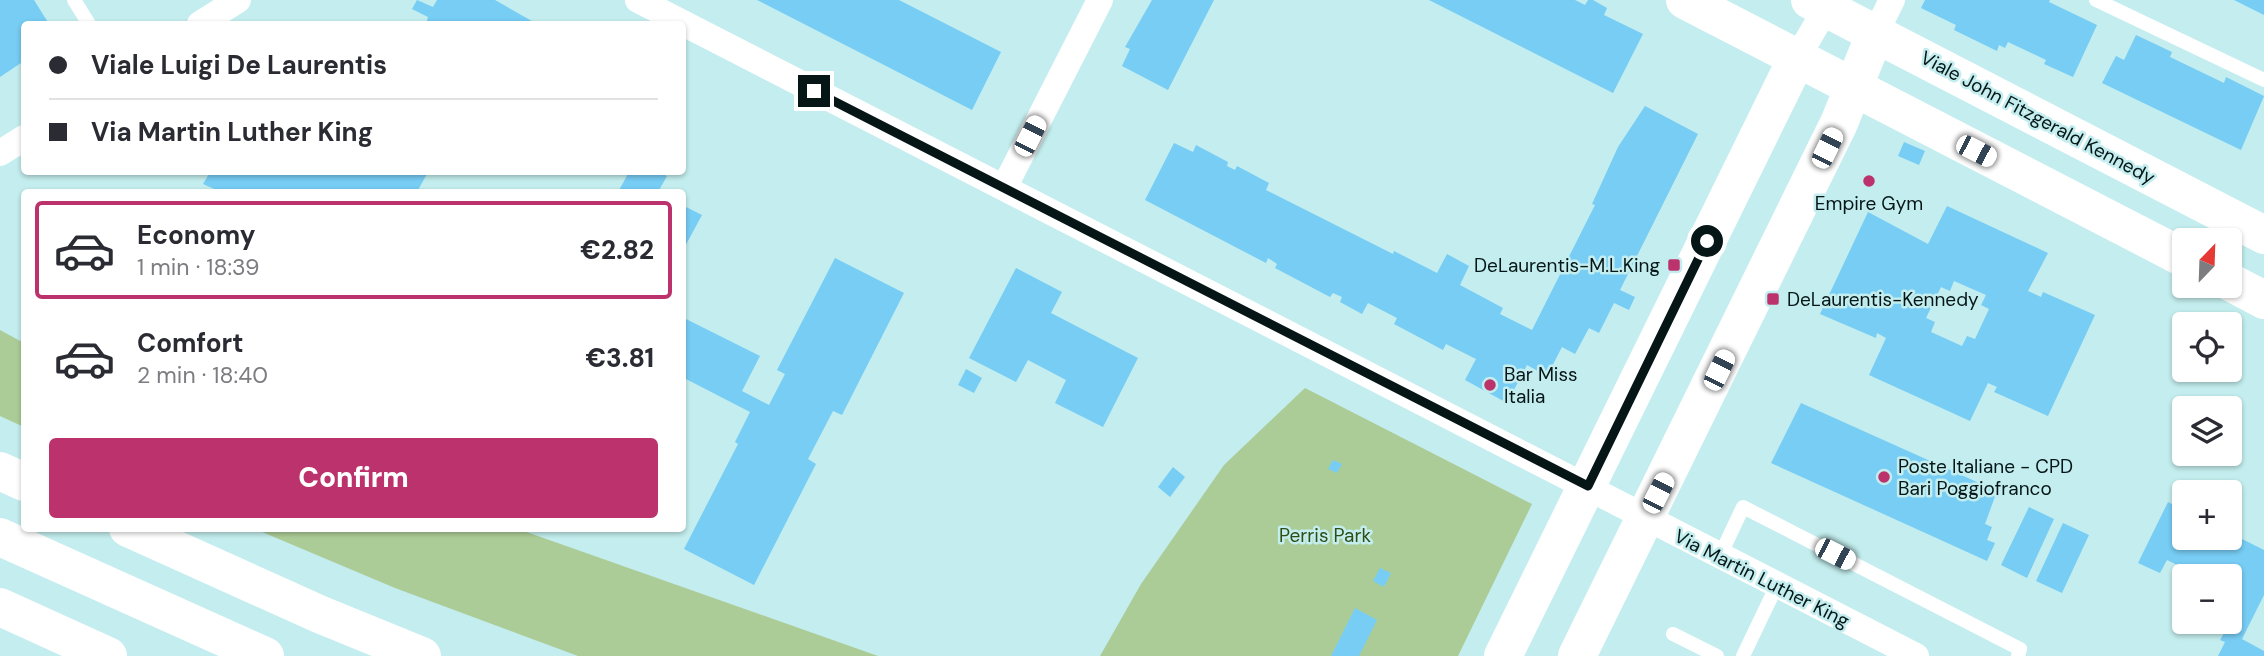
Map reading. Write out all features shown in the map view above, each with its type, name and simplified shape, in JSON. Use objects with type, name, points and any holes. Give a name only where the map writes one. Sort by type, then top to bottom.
[{"type":"main road","points":[[1685,0],[2172,252]]},
{"type":"main road","name":"Viale John Fitzgerald Kennedy","points":[[1823,3],[1875,34],[2264,235]]},
{"type":"main road","points":[[1577,656],[1855,88],[1875,34]]},
{"type":"main road","points":[[1503,656],[1797,58]]},
{"type":"main road","points":[[2242,288],[2264,300]]},
{"type":"main road","points":[[0,471],[21,481]]},
{"type":"main road","points":[[137,532],[319,614],[422,656]]},
{"type":"main road","points":[[0,537],[265,656]]},
{"type":"main road","points":[[0,607],[95,652]]},
{"type":"street","points":[[205,21],[238,0]]},
{"type":"street","name":"Via Martin Luther King","points":[[638,0],[679,21]]},
{"type":"street","points":[[1004,188],[1100,0]]},
{"type":"street","points":[[1875,34],[1892,0]]},
{"type":"street","points":[[1797,58],[1823,3]]},
{"type":"street","name":"Via Martin Luther King","points":[[686,25],[1588,486],[1719,558],[1916,656]]},
{"type":"street","points":[[0,153],[21,140]]},
{"type":"lane","points":[[74,0],[87,21]]},
{"type":"lane","points":[[2096,0],[2264,80]]},
{"type":"lane","points":[[1719,558],[1744,507],[2020,649],[2018,656]]},
{"type":"lane","points":[[1743,656],[1776,587]]},
{"type":"lane","points":[[1673,634],[1717,656]]},
{"type":"green space","points":[[0,330],[21,341],[21,426],[0,416]]},
{"type":"green space","name":"Perris Park","points":[[1305,388],[1532,504],[1458,656],[1100,656],[1141,584],[1224,465]]},
{"type":"green space","points":[[262,532],[527,532],[878,656],[578,656],[395,588]]},
{"type":"building","points":[[0,0],[34,0],[47,21],[21,21],[21,63],[0,77]]},
{"type":"building","points":[[417,0],[433,7],[437,0],[495,0],[532,21],[427,21],[428,17],[412,9]]},
{"type":"building","points":[[757,0],[899,0],[1001,52],[972,110]]},
{"type":"building","points":[[1152,0],[1214,0],[1168,90],[1122,66],[1130,49],[1125,47]]},
{"type":"building","points":[[1429,0],[1575,0],[1585,5],[1588,0],[1593,0],[1607,8],[1604,15],[1643,34],[1613,93]]},
{"type":"building","points":[[1925,0],[2050,0],[2049,2],[2097,25],[2073,77],[2044,64],[2046,60],[2008,42],[2005,48],[1999,45],[1997,51],[1954,30],[1956,25],[1921,8]]},
{"type":"building","points":[[2234,0],[2264,0],[2264,15]]},
{"type":"building","points":[[2136,35],[2172,52],[2170,57],[2224,83],[2226,77],[2264,96],[2241,150],[2102,83],[2116,56],[2124,60]]},
{"type":"building","points":[[1645,106],[1698,134],[1620,290],[1635,297],[1629,310],[1614,303],[1599,333],[1589,328],[1575,354],[1562,347],[1547,376],[1527,365],[1507,403],[1465,380],[1476,359],[1446,344],[1443,350],[1394,324],[1397,318],[1368,303],[1362,314],[1340,302],[1342,297],[1333,293],[1330,297],[1275,268],[1277,264],[1268,258],[1266,263],[1145,200],[1174,143],[1193,152],[1196,145],[1228,162],[1227,166],[1235,170],[1237,166],[1269,183],[1266,190],[1393,254],[1394,251],[1437,273],[1447,254],[1469,266],[1460,285],[1503,308],[1500,314],[1532,330],[1595,205],[1592,204],[1618,147]]},
{"type":"building","points":[[1904,142],[1925,151],[1919,165],[1898,156]]},
{"type":"building","points":[[208,175],[426,175],[419,189],[214,189],[203,184]]},
{"type":"building","points":[[627,175],[667,176],[660,189],[620,189]]},
{"type":"building","points":[[1947,206],[2048,253],[2028,291],[2041,297],[2043,292],[2095,315],[2048,416],[1994,392],[1997,387],[1988,383],[1970,421],[1869,375],[1886,338],[1877,333],[1876,338],[1820,314],[1868,212],[1928,244]],"holes":[[[1954,281],[1986,295],[1981,305],[1989,309],[1975,339],[1967,336],[1962,346],[1931,332],[1935,322],[1926,318],[1941,287],[1950,291]]]},
{"type":"building","points":[[686,207],[702,215],[686,245]]},
{"type":"building","points":[[835,258],[904,293],[842,415],[833,411],[808,459],[816,464],[754,585],[684,549],[738,444],[735,442],[750,412],[686,379],[686,319],[760,356],[742,391],[769,405],[785,374],[777,370]]},
{"type":"building","points":[[1016,268],[1062,292],[1051,313],[1138,358],[1103,427],[1055,403],[1066,380],[1028,360],[1016,382],[969,358]]},
{"type":"building","points":[[966,369],[982,378],[974,393],[958,385]]},
{"type":"building","name":"Poste Italiane - CPD Bari Poggiofranco","points":[[1801,403],[1997,491],[1985,524],[1992,527],[1987,540],[1995,543],[1987,561],[1771,463]]},
{"type":"building","points":[[1333,460],[1342,464],[1337,473],[1328,469]]},
{"type":"building","points":[[1173,467],[1185,477],[1170,497],[1158,487]]},
{"type":"building","points":[[2168,502],[2172,504],[2172,550],[2242,550],[2242,539],[2264,550],[2264,595],[2242,639],[2264,651],[2264,656],[2218,656],[2225,642],[2220,640],[2223,634],[2242,634],[2242,564],[2175,564],[2167,560],[2160,573],[2138,563]]},
{"type":"building","points":[[2029,507],[2054,519],[2027,578],[2001,565]]},
{"type":"building","points":[[2063,523],[2089,535],[2062,593],[2036,581]]},
{"type":"building","points":[[1380,568],[1391,573],[1384,587],[1373,581]]},
{"type":"building","points":[[1355,608],[1377,620],[1359,656],[1331,656]]},
{"type":"place","name":"Empire Gym","points":[[1869,181]]},
{"type":"place","name":"DeLaurentis-M.L.King","points":[[1674,265]]},
{"type":"place","name":"DeLaurentis-Kennedy","points":[[1773,299]]},
{"type":"place","name":"Bar Miss Italia","points":[[1490,385]]},
{"type":"place","name":"Poste Italiane - CPD Bari Poggiofranco","points":[[1884,477]]},
{"type":"route","points":[[814,91],[1588,486],[1707,241]]}]
